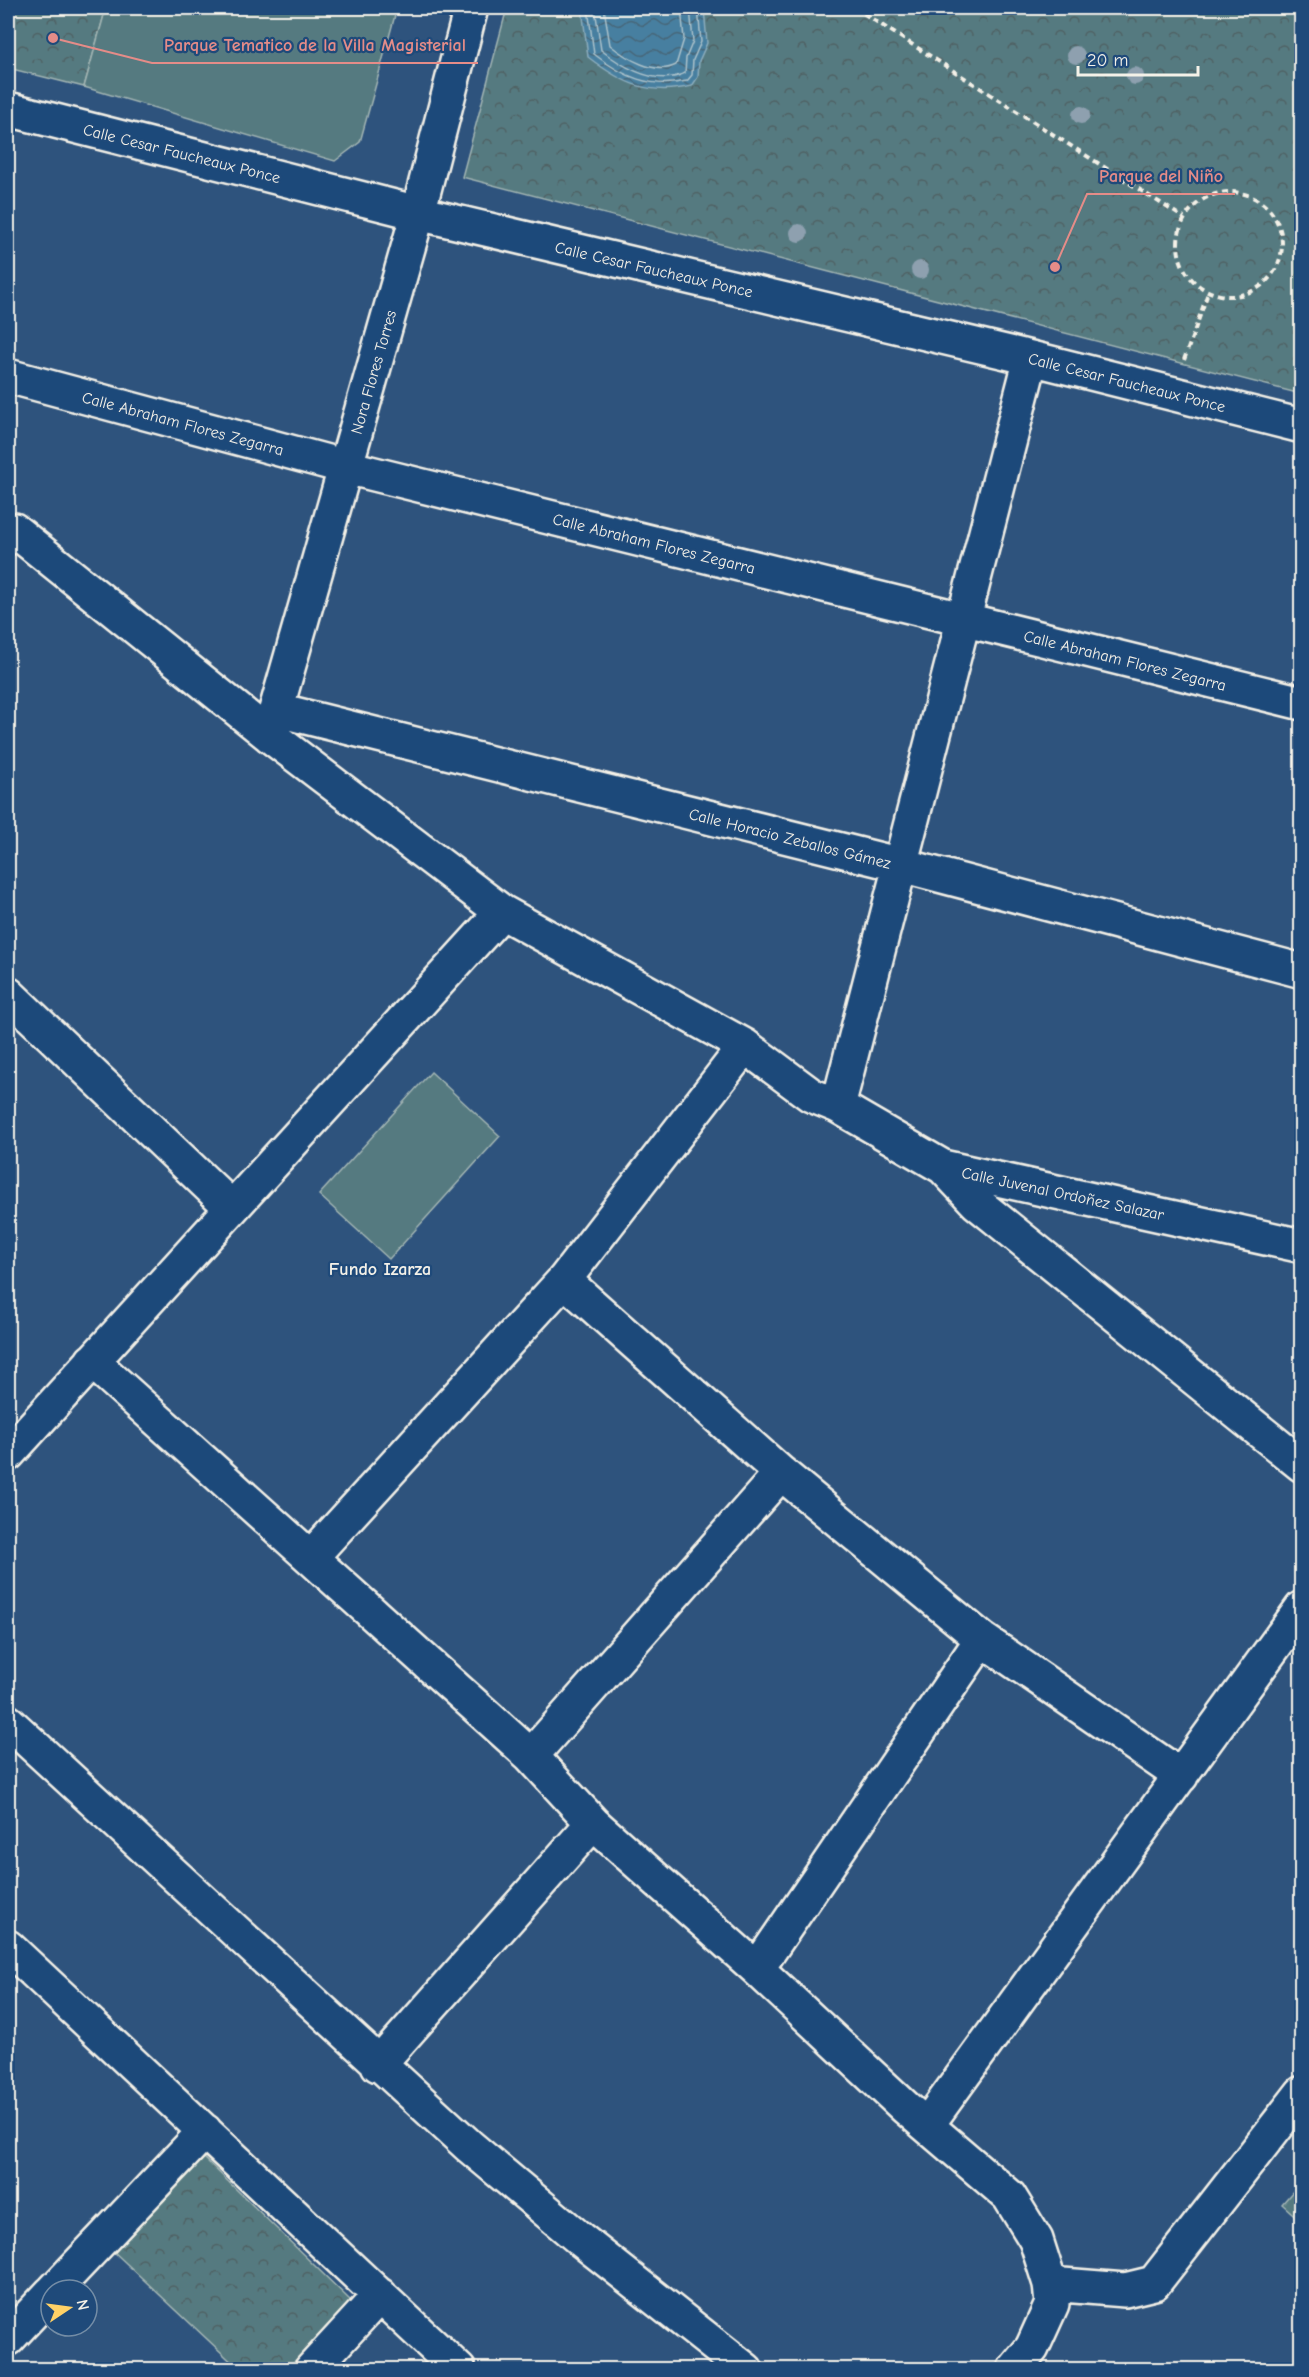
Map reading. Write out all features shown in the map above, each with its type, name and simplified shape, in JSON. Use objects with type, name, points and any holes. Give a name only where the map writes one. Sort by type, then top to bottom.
[{"type":"street","name":"Nora Flores Torres","points":[[273,722],[418,213],[471,8]]},
{"type":"street","name":"Calle Cesar Faucheaux Ponce","points":[[8,109],[418,213],[1031,358],[1302,426]]},
{"type":"street","points":[[838,1106],[1031,358]]},
{"type":"street","name":"Calle Abraham Flores Zegarra","points":[[8,376],[346,467],[1302,704]]},
{"type":"street","name":"Calle Juvenal Ordoñez Salazar","points":[[8,538],[14,530],[273,722],[502,912],[745,1046],[811,1095],[838,1106],[943,1167],[1302,1246]]},
{"type":"street","name":"Calle Horacio Zeballos Gámez","points":[[273,722],[901,865],[1302,971]]},
{"type":"street","points":[[8,1454],[502,912]]},
{"type":"street","points":[[8,994],[231,1207]]},
{"type":"street","points":[[311,1557],[564,1280],[745,1046]]},
{"type":"street","points":[[943,1167],[977,1203],[1302,1465]]},
{"type":"street","points":[[564,1280],[781,1473],[982,1639],[1182,1776]]},
{"type":"street","points":[[92,1361],[531,1756],[593,1823],[927,2125],[1009,2196],[1036,2240],[1050,2284],[1052,2304],[1032,2348],[1014,2370]]},
{"type":"street","points":[[531,1756],[781,1473]]},
{"type":"street","points":[[927,2125],[1302,1608]]},
{"type":"street","points":[[757,1969],[982,1639]]},
{"type":"street","points":[[8,1722],[241,1935],[378,2065],[469,2146],[580,2239],[746,2370]]},
{"type":"street","points":[[378,2065],[593,1823]]},
{"type":"street","points":[[13,1964],[205,2132],[459,2370]]},
{"type":"street","points":[[1050,2284],[1125,2290],[1154,2283],[1302,2093]]},
{"type":"street","points":[[65,2278],[205,2132]]},
{"type":"street","points":[[311,2370],[380,2295]]},
{"type":"street","points":[[8,2339],[39,2306]]},
{"type":"path","points":[[855,8],[1184,218]]},
{"type":"path","points":[[1226,192],[1243,193],[1266,206],[1280,228],[1282,245],[1279,262],[1271,278],[1258,289],[1242,296],[1225,297],[1208,293],[1193,283],[1183,269],[1177,252],[1178,235],[1184,218],[1195,205],[1209,196],[1226,192]]},
{"type":"path","points":[[1182,363],[1208,293]]},
{"type":"green space","points":[[8,8],[106,8],[84,87],[8,68]]},
{"type":"green space","points":[[106,8],[397,8],[360,142],[335,161],[84,87]]},
{"type":"green space","points":[[507,8],[1301,8],[1301,394],[462,177]]},
{"type":"green space","points":[[431,1072],[500,1136],[389,1259],[319,1195]]},
{"type":"green space","points":[[202,2156],[352,2302],[287,2369],[239,2369],[112,2250]]},
{"type":"green space","points":[[1301,2182],[1301,2221],[1282,2204]]},
{"type":"water","points":[[582,8],[704,8],[707,43],[699,61],[698,77],[692,86],[662,89],[637,85],[613,74],[588,57]]},
{"type":"place","name":"Parque Tematico de la Villa Magisterial","points":[[53,38]]},
{"type":"place","name":"Parque del Niño","points":[[1055,267]]},
{"type":"district","name":"Fundo Izarza","points":[[380,1269]]}]
